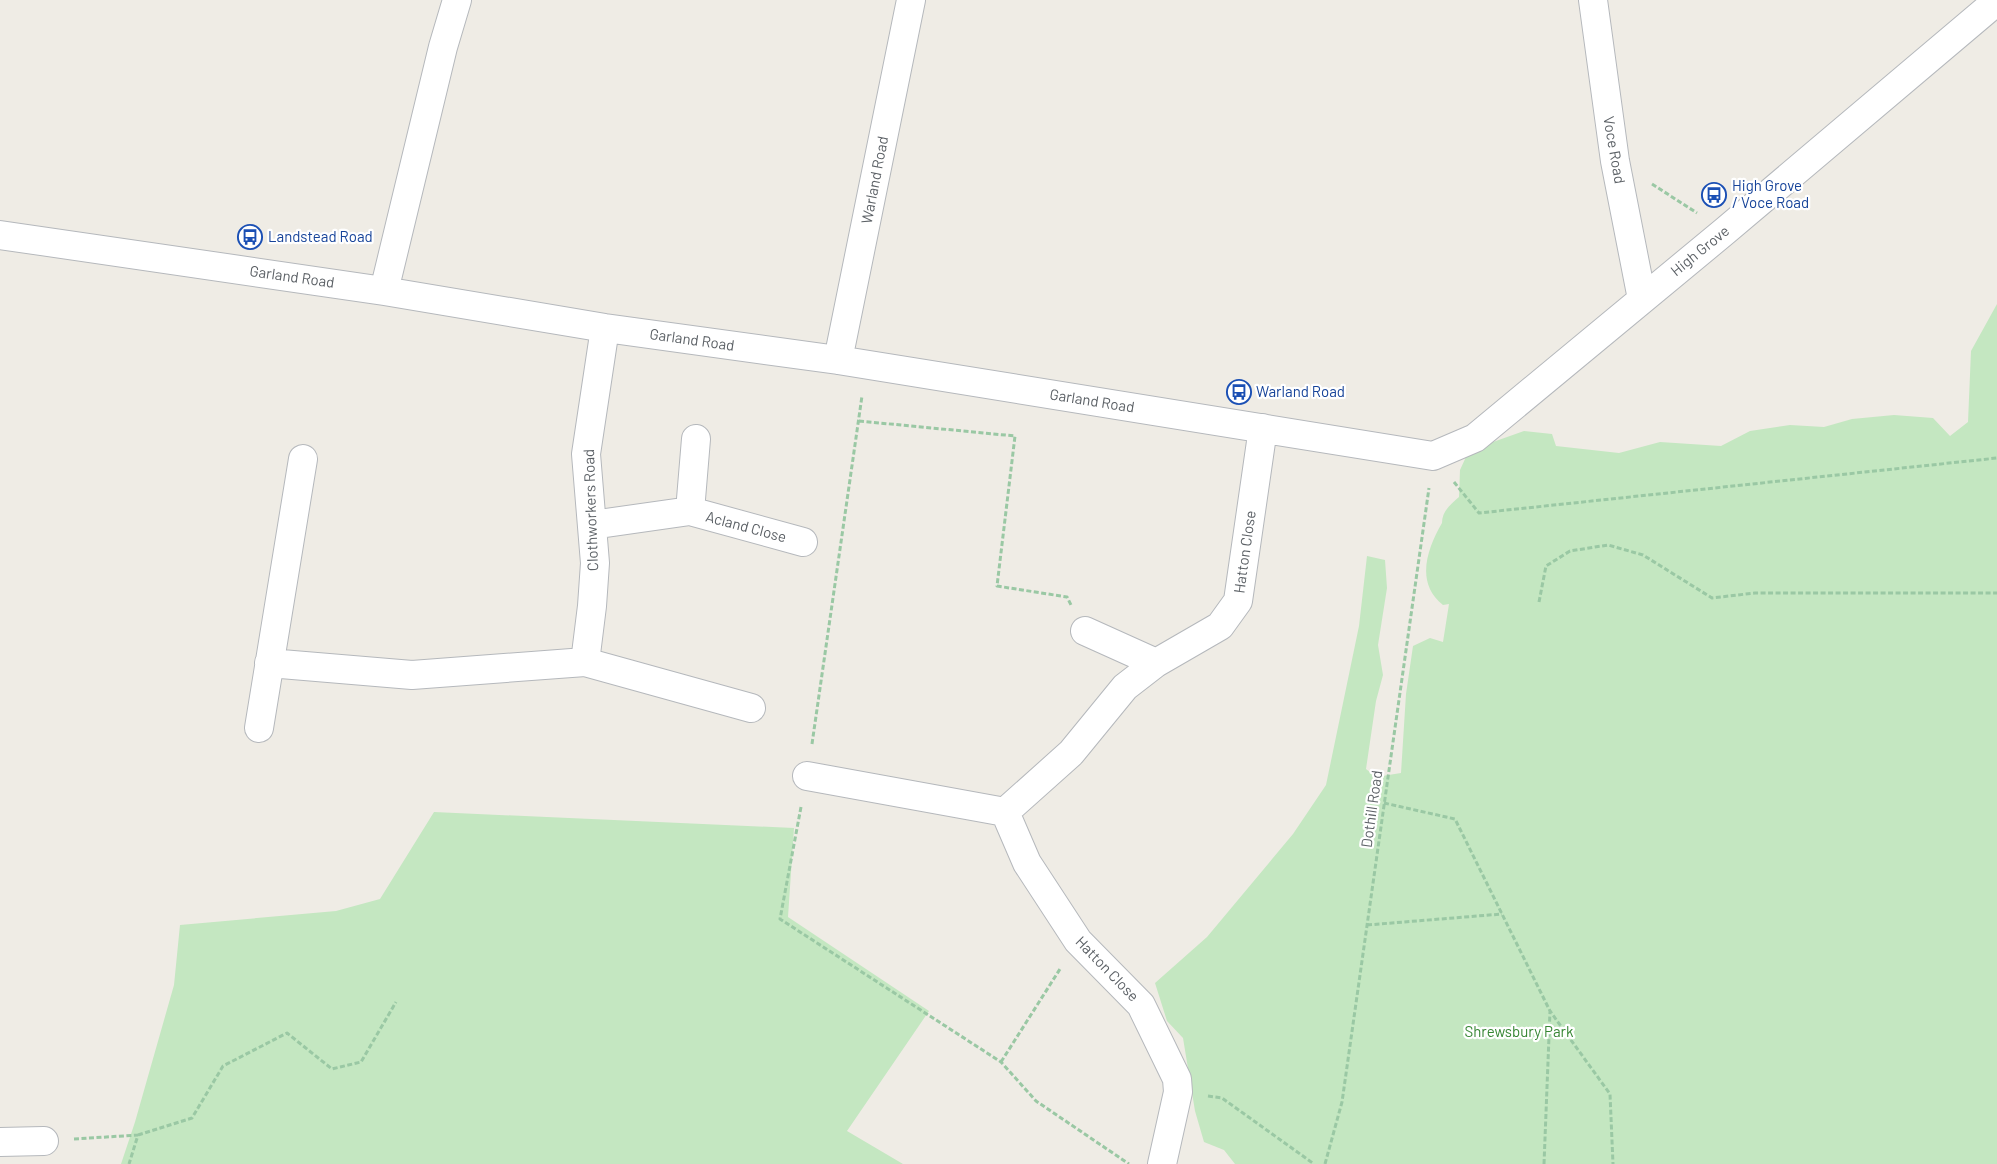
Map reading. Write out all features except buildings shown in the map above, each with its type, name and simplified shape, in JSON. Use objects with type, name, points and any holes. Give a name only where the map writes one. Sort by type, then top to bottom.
[{"type":"street","points":[[384,291],[443,47],[457,0]]},
{"type":"street","name":"Warland Road","points":[[838,360],[911,0]]},
{"type":"street","name":"Voce Road","points":[[1593,0],[1615,161],[1642,299]]},
{"type":"street","name":"High Grove","points":[[1433,456],[1475,438],[1726,231],[1997,1]]},
{"type":"street","name":"Garland Road","points":[[0,234],[384,291],[605,328],[838,360],[1433,456]]},
{"type":"street","name":"Clothworkers Road","points":[[585,662],[595,563],[586,454],[605,328]]},
{"type":"street","name":"Hatton Close","points":[[1162,1164],[1178,1092],[1177,1078],[1141,1005],[1078,941],[1028,863],[1005,812],[1071,753],[1126,687],[1156,663],[1220,626],[1238,601],[1263,428]]},
{"type":"street","name":"Acland Close","points":[[690,512],[696,439]]},
{"type":"street","points":[[259,728],[303,460]]},
{"type":"street","name":"Acland Close","points":[[592,525],[690,512],[803,542]]},
{"type":"street","points":[[1085,632],[1156,663]]},
{"type":"street","points":[[269,662],[412,676],[585,662],[752,708]]},
{"type":"street","points":[[807,776],[1005,812]]},
{"type":"street","points":[[0,1142],[44,1141]]},
{"type":"path","points":[[1615,161],[1726,231]]},
{"type":"path","points":[[859,421],[1015,436],[997,586],[1067,597],[1085,632]]},
{"type":"path","points":[[1433,456],[1480,513],[1997,458]]},
{"type":"path","name":"Dothill Road","points":[[1325,1164],[1342,1102],[1433,456]]},
{"type":"path","points":[[1539,602],[1546,566],[1570,551],[1608,545],[1643,555],[1712,598],[1754,593],[1911,591],[1997,593]]},
{"type":"path","points":[[1384,803],[1455,820],[1550,1011],[1610,1094],[1613,1164]]},
{"type":"path","points":[[1367,925],[1502,914]]},
{"type":"path","points":[[1002,1062],[1078,941]]},
{"type":"path","points":[[44,1141],[138,1135],[192,1118],[223,1066],[286,1033],[332,1069],[361,1062],[396,1002]]},
{"type":"path","points":[[1544,1164],[1550,1011]]},
{"type":"path","points":[[1178,1092],[1222,1098],[1314,1164]]},
{"type":"path","points":[[129,1164],[138,1135]]},
{"type":"green space","name":"Shrewsbury Park","points":[[1997,304],[1997,1164],[1235,1164],[1224,1150],[1204,1142],[1195,1111],[1183,1038],[1167,1021],[1155,983],[1207,937],[1293,834],[1326,785],[1359,626],[1367,556],[1385,560],[1387,588],[1378,645],[1383,675],[1376,701],[1366,769],[1376,777],[1401,773],[1406,694],[1413,646],[1430,638],[1443,642],[1449,604],[1443,605],[1434,596],[1429,587],[1426,576],[1428,555],[1442,523],[1445,511],[1459,497],[1460,470],[1471,446],[1493,442],[1524,431],[1552,434],[1556,446],[1619,453],[1660,442],[1721,446],[1750,431],[1790,425],[1824,427],[1852,419],[1894,415],[1933,418],[1950,436],[1968,422],[1971,351]]},
{"type":"green space","points":[[434,812],[794,828],[788,917],[929,1011],[847,1131],[903,1164],[121,1164],[174,985],[180,925],[336,911],[380,899]]},
{"type":"place","name":"High Grove / Voce Road","points":[[1714,195]]},
{"type":"place","name":"Landstead Road","points":[[250,237]]},
{"type":"place","name":"Warland Road","points":[[1239,392]]}]
